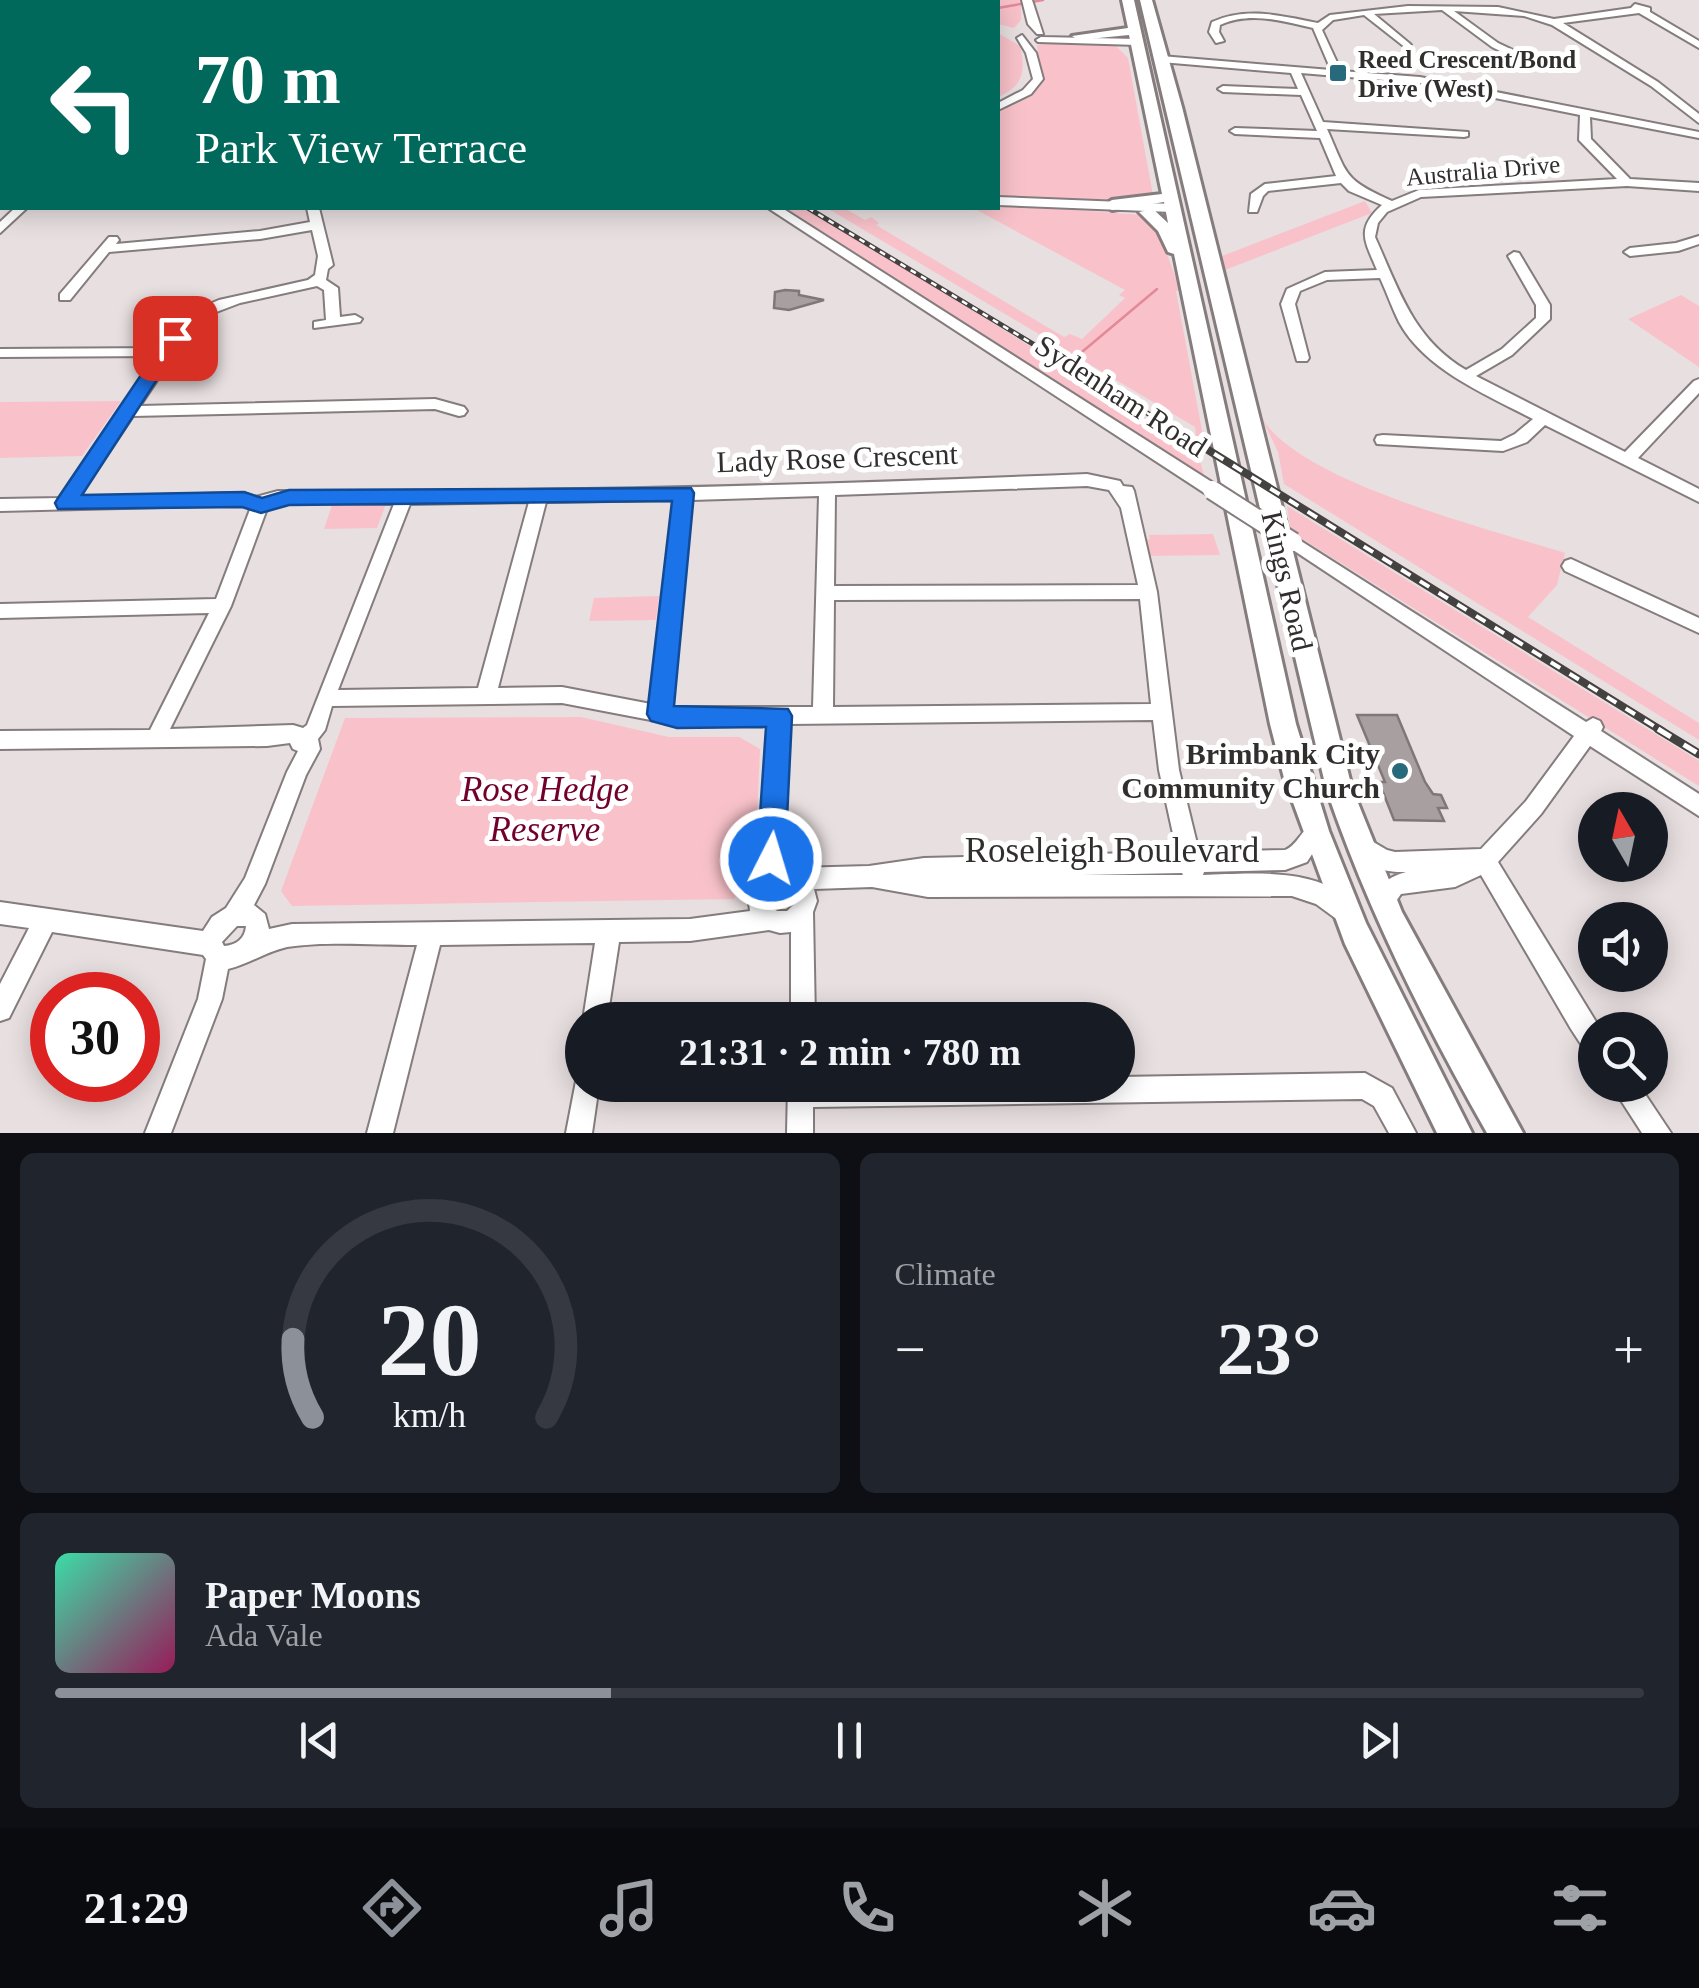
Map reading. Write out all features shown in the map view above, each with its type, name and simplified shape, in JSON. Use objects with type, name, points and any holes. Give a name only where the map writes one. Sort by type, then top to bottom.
[{"type":"main road","name":"Kings Road","points":[[1128,0],[1284,724],[1314,834],[1346,915],[1401,1032],[1455,1133]]},
{"type":"main road","name":"Kings Road","points":[[1146,0],[1319,714],[1358,842],[1382,902],[1433,1005],[1506,1133]]},
{"type":"main road","points":[[1078,36],[1156,42]]},
{"type":"main road","points":[[1117,42],[1129,51],[1144,76]]},
{"type":"main road","points":[[1112,205],[1172,206],[1200,213]]},
{"type":"main road","points":[[1148,212],[1165,229],[1188,274]]},
{"type":"street","points":[[1627,0],[1699,45]]},
{"type":"street","points":[[1000,103],[1033,87],[1038,76],[1023,35],[1028,4]]},
{"type":"street","points":[[1028,4],[1040,36],[1032,57]]},
{"type":"street","points":[[1219,41],[1215,24],[1238,16],[1318,26],[1330,18],[1368,13],[1494,8],[1554,22],[1665,91],[1699,120]]},
{"type":"street","points":[[1446,9],[1495,46],[1536,66]]},
{"type":"street","points":[[1554,22],[1644,11]]},
{"type":"street","points":[[1368,13],[1406,45]]},
{"type":"street","points":[[1318,26],[1336,70]]},
{"type":"street","points":[[1023,35],[1117,42],[1136,38]]},
{"type":"street","points":[[1040,36],[1078,36]]},
{"type":"street","points":[[1162,62],[1336,70],[1445,84],[1699,136]]},
{"type":"street","points":[[1294,68],[1344,179],[1359,192],[1389,204]]},
{"type":"street","points":[[1223,89],[1304,88]]},
{"type":"street","points":[[1586,113],[1585,140],[1628,182]]},
{"type":"street","points":[[1235,131],[1464,134]]},
{"type":"street","points":[[1253,209],[1257,194],[1265,188],[1344,179]]},
{"type":"street","name":"Australia Drive","points":[[1699,187],[1628,182],[1438,192],[1389,204],[1374,218],[1369,237],[1417,338],[1464,376],[1699,496]]},
{"type":"street","points":[[1000,201],[1148,212],[1172,206]]},
{"type":"street","points":[[1087,206],[1112,205]]},
{"type":"street","points":[[0,229],[19,210]]},
{"type":"street","points":[[66,503],[170,346],[198,312],[318,281],[328,272],[313,210]]},
{"type":"street","name":"Sydenham Road","points":[[777,210],[1437,634],[1699,794]]},
{"type":"street","points":[[65,296],[109,244],[260,235],[316,225]]},
{"type":"street","points":[[1630,252],[1678,247],[1699,240]]},
{"type":"street","points":[[1464,376],[1506,352],[1543,320],[1543,305],[1514,256]]},
{"type":"street","points":[[1302,358],[1288,304],[1294,289],[1325,276],[1384,274]]},
{"type":"street","points":[[318,281],[331,288],[326,323],[354,319]]},
{"type":"street","points":[[0,353],[140,351],[170,346]]},
{"type":"street","points":[[1627,460],[1699,384]]},
{"type":"street","points":[[435,404],[452,388]]},
{"type":"street","points":[[126,411],[435,404],[459,411]]},
{"type":"street","points":[[1383,440],[1503,446],[1521,438],[1543,418]]},
{"type":"street","name":"Lady Rose Crescent","points":[[0,505],[260,504],[289,498],[539,497],[1087,480],[1114,484],[1126,503],[1148,592],[1169,770],[1193,874]]},
{"type":"street","points":[[823,716],[822,593],[827,571],[827,488]]},
{"type":"street","points":[[660,714],[684,493]]},
{"type":"street","points":[[486,695],[539,497]]},
{"type":"street","points":[[158,1133],[297,772],[302,739],[320,722],[322,706],[404,498]]},
{"type":"street","points":[[159,739],[222,606],[260,504]]},
{"type":"street","points":[[1571,566],[1699,626]]},
{"type":"street","points":[[822,593],[1148,592]]},
{"type":"street","points":[[0,611],[222,606]]},
{"type":"street","points":[[322,706],[486,695],[587,697],[677,718],[1162,712]]},
{"type":"street","points":[[779,716],[774,851],[761,890],[760,908],[801,946]]},
{"type":"street","points":[[1382,902],[1394,886],[1469,871],[1526,815],[1590,730]]},
{"type":"street","name":"Sydenham Road","points":[[1590,730],[1699,806]]},
{"type":"street","points":[[0,740],[302,739]]},
{"type":"street","name":"Roseleigh Boulevard","points":[[792,877],[869,878],[928,886],[1193,874],[1285,860],[1298,855],[1314,834]]},
{"type":"street","points":[[1358,842],[1382,860],[1395,862],[1483,858]]},
{"type":"street","points":[[774,851],[779,867],[804,888],[803,1002]]},
{"type":"street","points":[[1483,858],[1513,900],[1556,985],[1578,1018]]},
{"type":"street","name":"Roseleigh Boulevard","points":[[1193,874],[1292,885],[1322,896],[1346,915]]},
{"type":"street","points":[[728,924],[774,878],[792,877]]},
{"type":"street","points":[[0,913],[174,936],[690,930],[791,920],[831,880]]},
{"type":"street","points":[[0,1009],[46,919]]},
{"type":"street","points":[[598,1002],[608,930]]},
{"type":"street","points":[[380,1133],[431,934]]},
{"type":"street","points":[[1135,1088],[1365,1086],[1383,1097],[1403,1133]]},
{"type":"street","points":[[578,1133],[583,1102]]},
{"type":"street","points":[[800,1133],[801,1102]]},
{"type":"street","points":[[1636,1102],[1658,1133]]},
{"type":"green space","points":[[1000,0],[1021,0],[1021,20],[1014,28],[1000,24]]},
{"type":"green space","points":[[1000,34],[1020,46],[1023,63],[1018,83],[1000,96]]},
{"type":"green space","points":[[1114,44],[1128,58],[1153,195],[1101,200],[1000,196],[1000,108],[1024,97],[1040,72],[1037,45]]},
{"type":"green space","points":[[1365,201],[1372,213],[1225,270],[1222,256]]},
{"type":"green space","points":[[1000,204],[1142,215],[1161,237],[1180,290],[1176,291],[1204,441],[1196,436],[1195,427],[830,210],[848,210],[865,220],[871,217],[879,223],[876,225],[1064,337],[1070,334],[1082,339],[1125,298],[1119,295],[1125,290],[977,210],[1000,210]]},
{"type":"green space","points":[[789,210],[807,210],[872,247],[1197,451],[1205,478]]},
{"type":"green space","points":[[1681,295],[1699,306],[1699,367],[1628,319]]},
{"type":"green space","points":[[121,401],[82,456],[0,458],[0,402]]},
{"type":"green space","points":[[1262,418],[1283,441],[1355,483],[1447,517],[1565,553],[1557,585],[1528,617],[1699,723],[1699,740],[1284,484],[1278,452]]},
{"type":"green space","points":[[349,501],[387,501],[377,528],[324,529],[333,502],[339,506]]},
{"type":"green space","points":[[1287,506],[1699,761],[1699,786],[1291,532]]},
{"type":"green space","points":[[1213,534],[1220,555],[1147,556],[1143,541],[1150,539],[1149,535]]},
{"type":"green space","points":[[659,596],[656,620],[589,621],[594,598]]},
{"type":"green space","name":"Rose Hedge Reserve","points":[[581,717],[669,737],[739,737],[760,749],[755,860],[734,899],[292,906],[281,891],[345,718]]},
{"type":"building","points":[[785,290],[824,300],[789,310],[774,308],[775,292]]},
{"type":"building","name":"Brimbank City Community Church","points":[[1357,715],[1397,715],[1425,782],[1433,794],[1441,795],[1447,808],[1438,808],[1444,821],[1394,820],[1379,782],[1385,782]]},
{"type":"waterway","points":[[1000,8],[1043,0]]},
{"type":"waterway","points":[[1076,357],[1157,289]]},
{"type":"railway","points":[[811,210],[1162,422]]},
{"type":"railway","points":[[1158,419],[1662,731]]},
{"type":"railway","points":[[1658,729],[1699,754]]},
{"type":"place","name":"Reed Crescent/Bond Drive (West)","points":[[1338,73]]},
{"type":"place","name":"Brimbank City Community Church","points":[[1400,771]]},
{"type":"route","points":[[175,338],[66,503],[244,499],[261,506],[289,498],[684,493],[660,714],[677,718],[779,716],[771,859]]}]
